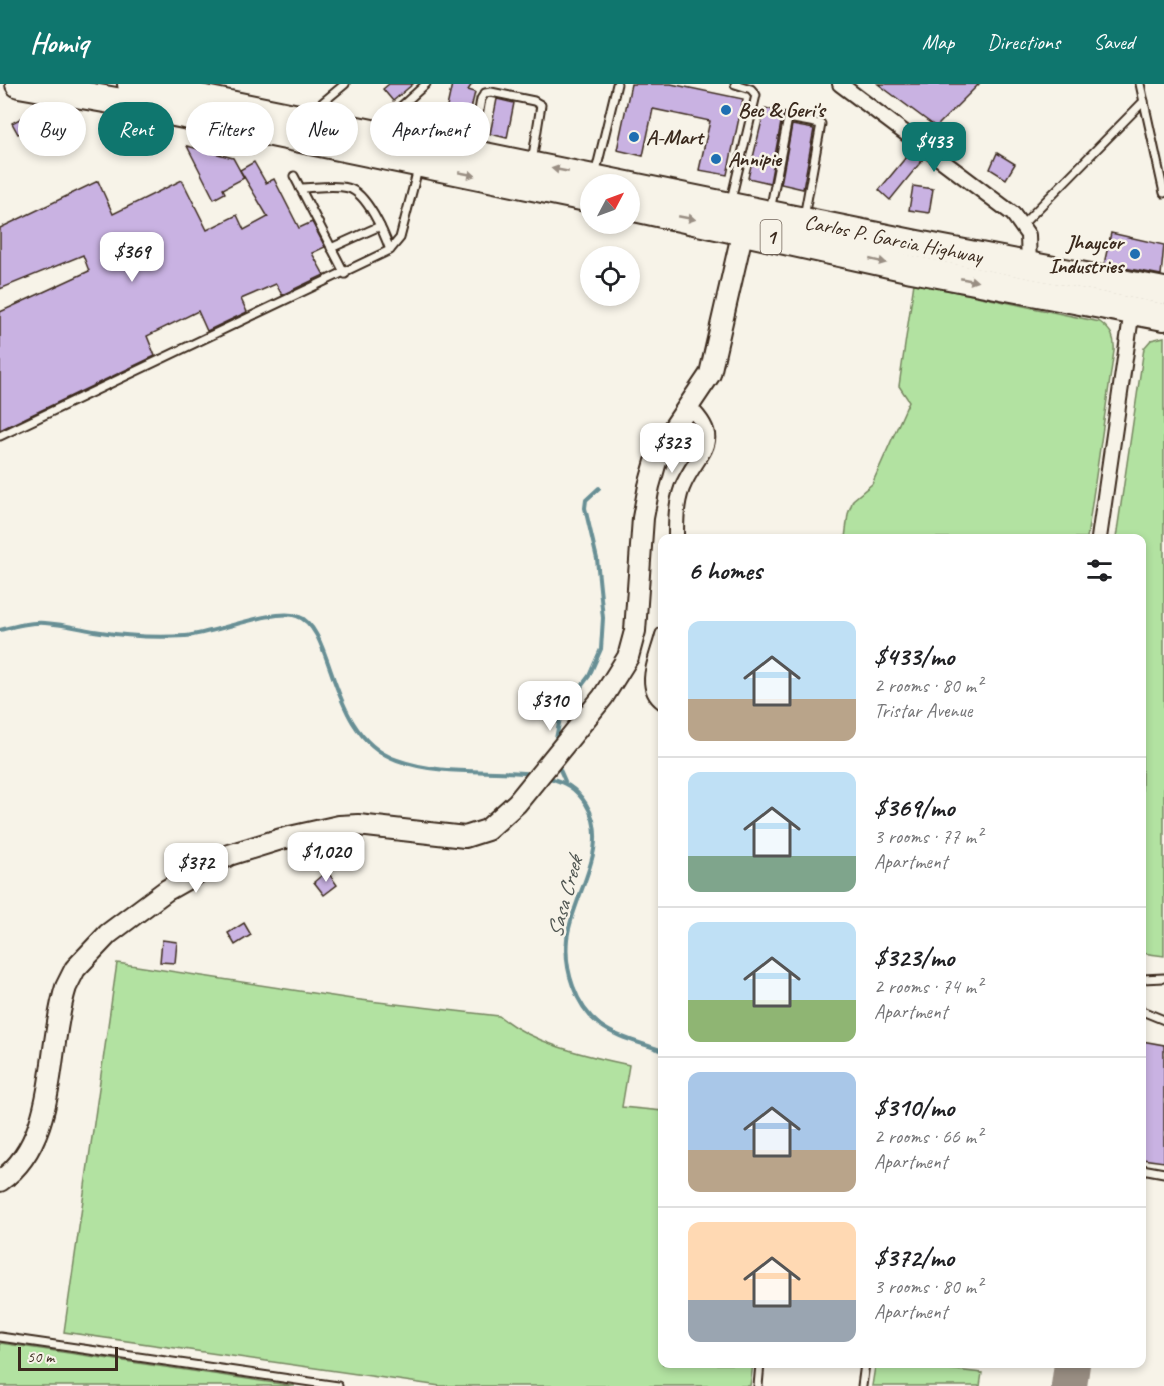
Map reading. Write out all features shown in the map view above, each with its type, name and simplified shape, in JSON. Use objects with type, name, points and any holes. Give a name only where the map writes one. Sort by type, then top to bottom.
[{"type":"highway","name":"Carlos P. Garcia Highway","points":[[18,84],[122,90],[178,89],[286,125]]},
{"type":"highway","name":"Carlos P. Garcia Highway","points":[[122,90],[286,127]]},
{"type":"highway","name":"Carlos P. Garcia Highway","points":[[358,141],[370,143]]},
{"type":"highway","name":"Carlos P. Garcia Highway","points":[[432,156],[580,185]]},
{"type":"highway","name":"Carlos P. Garcia Highway","points":[[490,156],[531,164],[580,183]]},
{"type":"highway","name":"Carlos P. Garcia Highway","points":[[640,198],[801,232],[917,244],[1158,290]]},
{"type":"highway","name":"Carlos P. Garcia Highway","points":[[640,205],[658,202]]},
{"type":"highway","name":"Carlos P. Garcia Highway","points":[[801,232],[912,269],[1164,317]]},
{"type":"highway","points":[[912,269],[917,244]]},
{"type":"highway","points":[[1109,282],[1132,310],[1158,290]]},
{"type":"main road","points":[[0,1181],[24,1157],[37,1134],[66,987],[75,969],[108,934],[167,890],[229,855],[281,839],[339,826],[358,825],[465,837],[476,834],[499,822],[527,792],[603,697],[622,670],[632,644],[639,598],[643,518],[657,458],[667,438],[690,408],[710,374],[716,358],[747,222]]},
{"type":"street","points":[[845,85],[1002,204],[1023,224],[1030,244],[1029,266]]},
{"type":"street","points":[[1100,534],[1132,310]]},
{"type":"street","points":[[676,534],[677,507],[682,487],[708,440],[708,430],[703,421],[690,408]]},
{"type":"street","points":[[658,653],[651,679],[651,688],[658,696]]},
{"type":"lane","points":[[328,102],[345,84]]},
{"type":"lane","points":[[409,102],[426,84]]},
{"type":"lane","points":[[596,174],[617,84]]},
{"type":"lane","points":[[735,84],[751,89],[756,95],[747,222]]},
{"type":"lane","points":[[1140,84],[1164,193]]},
{"type":"lane","points":[[480,102],[485,93],[491,92],[534,101],[541,105],[531,164]]},
{"type":"lane","points":[[1023,224],[1144,101]]},
{"type":"lane","points":[[747,222],[788,118],[821,124],[801,232]]},
{"type":"lane","points":[[0,435],[345,274],[390,250],[400,238],[421,156]]},
{"type":"lane","points":[[294,176],[345,274]]},
{"type":"lane","points":[[300,188],[348,187],[361,196],[380,226],[390,250]]},
{"type":"lane","points":[[331,248],[380,226]]},
{"type":"lane","points":[[1146,979],[1164,978]]},
{"type":"lane","points":[[1146,1013],[1164,1020]]},
{"type":"lane","points":[[1146,1170],[1164,1173]]},
{"type":"lane","points":[[0,1337],[338,1386]]},
{"type":"lane","points":[[758,1386],[760,1368]]},
{"type":"lane","points":[[862,1386],[865,1368]]},
{"type":"green space","points":[[914,283],[1100,322],[1113,338],[1114,351],[1088,534],[846,534],[848,514],[853,500],[872,484],[909,401],[899,386]]},
{"type":"green space","points":[[1164,337],[1164,956],[1146,954],[1146,534],[1117,534],[1144,348],[1151,340]]},
{"type":"green space","points":[[117,963],[352,999],[499,1016],[513,1026],[545,1042],[578,1053],[629,1065],[622,1107],[658,1111],[658,1368],[752,1368],[750,1386],[440,1386],[64,1332]]},
{"type":"green space","points":[[0,1343],[295,1386],[0,1386]]},
{"type":"green space","points":[[875,1368],[938,1368],[982,1373],[980,1386],[872,1386]]},
{"type":"building","points":[[389,84],[413,84],[393,101],[383,89]]},
{"type":"building","points":[[452,84],[472,84],[468,90],[475,92],[473,102],[448,102]]},
{"type":"building","points":[[631,84],[671,84],[743,99],[727,175],[699,170],[710,121],[653,109],[643,156],[617,150]]},
{"type":"building","points":[[878,84],[979,84],[936,127]]},
{"type":"building","points":[[497,99],[514,103],[507,138],[490,134]]},
{"type":"building","points":[[765,108],[786,113],[782,117],[770,183],[748,178]]},
{"type":"building","points":[[18,120],[18,134],[12,123]]},
{"type":"building","points":[[792,125],[814,129],[803,189],[781,184]]},
{"type":"building","points":[[912,150],[924,158],[890,200],[879,190]]},
{"type":"building","points":[[997,153],[1015,164],[1006,179],[990,169]]},
{"type":"building","points":[[192,156],[233,158],[244,178],[223,189],[225,193],[214,199]]},
{"type":"building","points":[[254,162],[266,183],[274,179],[299,228],[312,222],[325,247],[312,253],[324,275],[282,295],[276,284],[241,299],[247,312],[207,331],[198,311],[147,336],[155,356],[0,430],[0,312],[89,271],[83,255],[0,289],[0,228],[98,181],[113,214],[182,180],[207,230],[237,215],[244,230],[268,217],[240,170]]},
{"type":"building","points":[[913,186],[933,189],[929,213],[909,210]]},
{"type":"building","name":"Jhaycor Industries","points":[[1111,233],[1164,245],[1161,275],[1104,264]]},
{"type":"building","points":[[327,871],[337,885],[324,895],[314,882]]},
{"type":"building","points":[[244,923],[251,935],[235,945],[228,933]]},
{"type":"building","points":[[162,940],[177,942],[175,963],[160,962]]},
{"type":"building","points":[[1146,1042],[1164,1045],[1164,1162],[1146,1160]]},
{"type":"waterway","points":[[555,744],[561,713],[589,676],[601,649],[603,618],[597,559],[585,508],[586,500],[599,488]]},
{"type":"waterway","points":[[0,630],[45,623],[117,634],[174,637],[197,634],[274,615],[297,616],[310,625],[319,640],[344,707],[357,729],[374,747],[397,760],[430,768],[533,774]]},
{"type":"waterway","points":[[557,763],[565,781]]},
{"type":"waterway","name":"Sasa Creek","points":[[546,777],[574,789],[586,804],[593,820],[595,837],[593,854],[570,922],[567,939],[567,962],[573,986],[584,1008],[600,1025],[622,1037],[658,1049]]},
{"type":"taxiway","points":[[1069,1386],[1071,1368]]},
{"type":"place","name":"Bec & Geri's","points":[[726,110]]},
{"type":"place","name":"A-Mart","points":[[634,137]]},
{"type":"place","name":"Annipie","points":[[716,159]]},
{"type":"place","name":"Jhaycor Industries","points":[[1135,254]]}]
